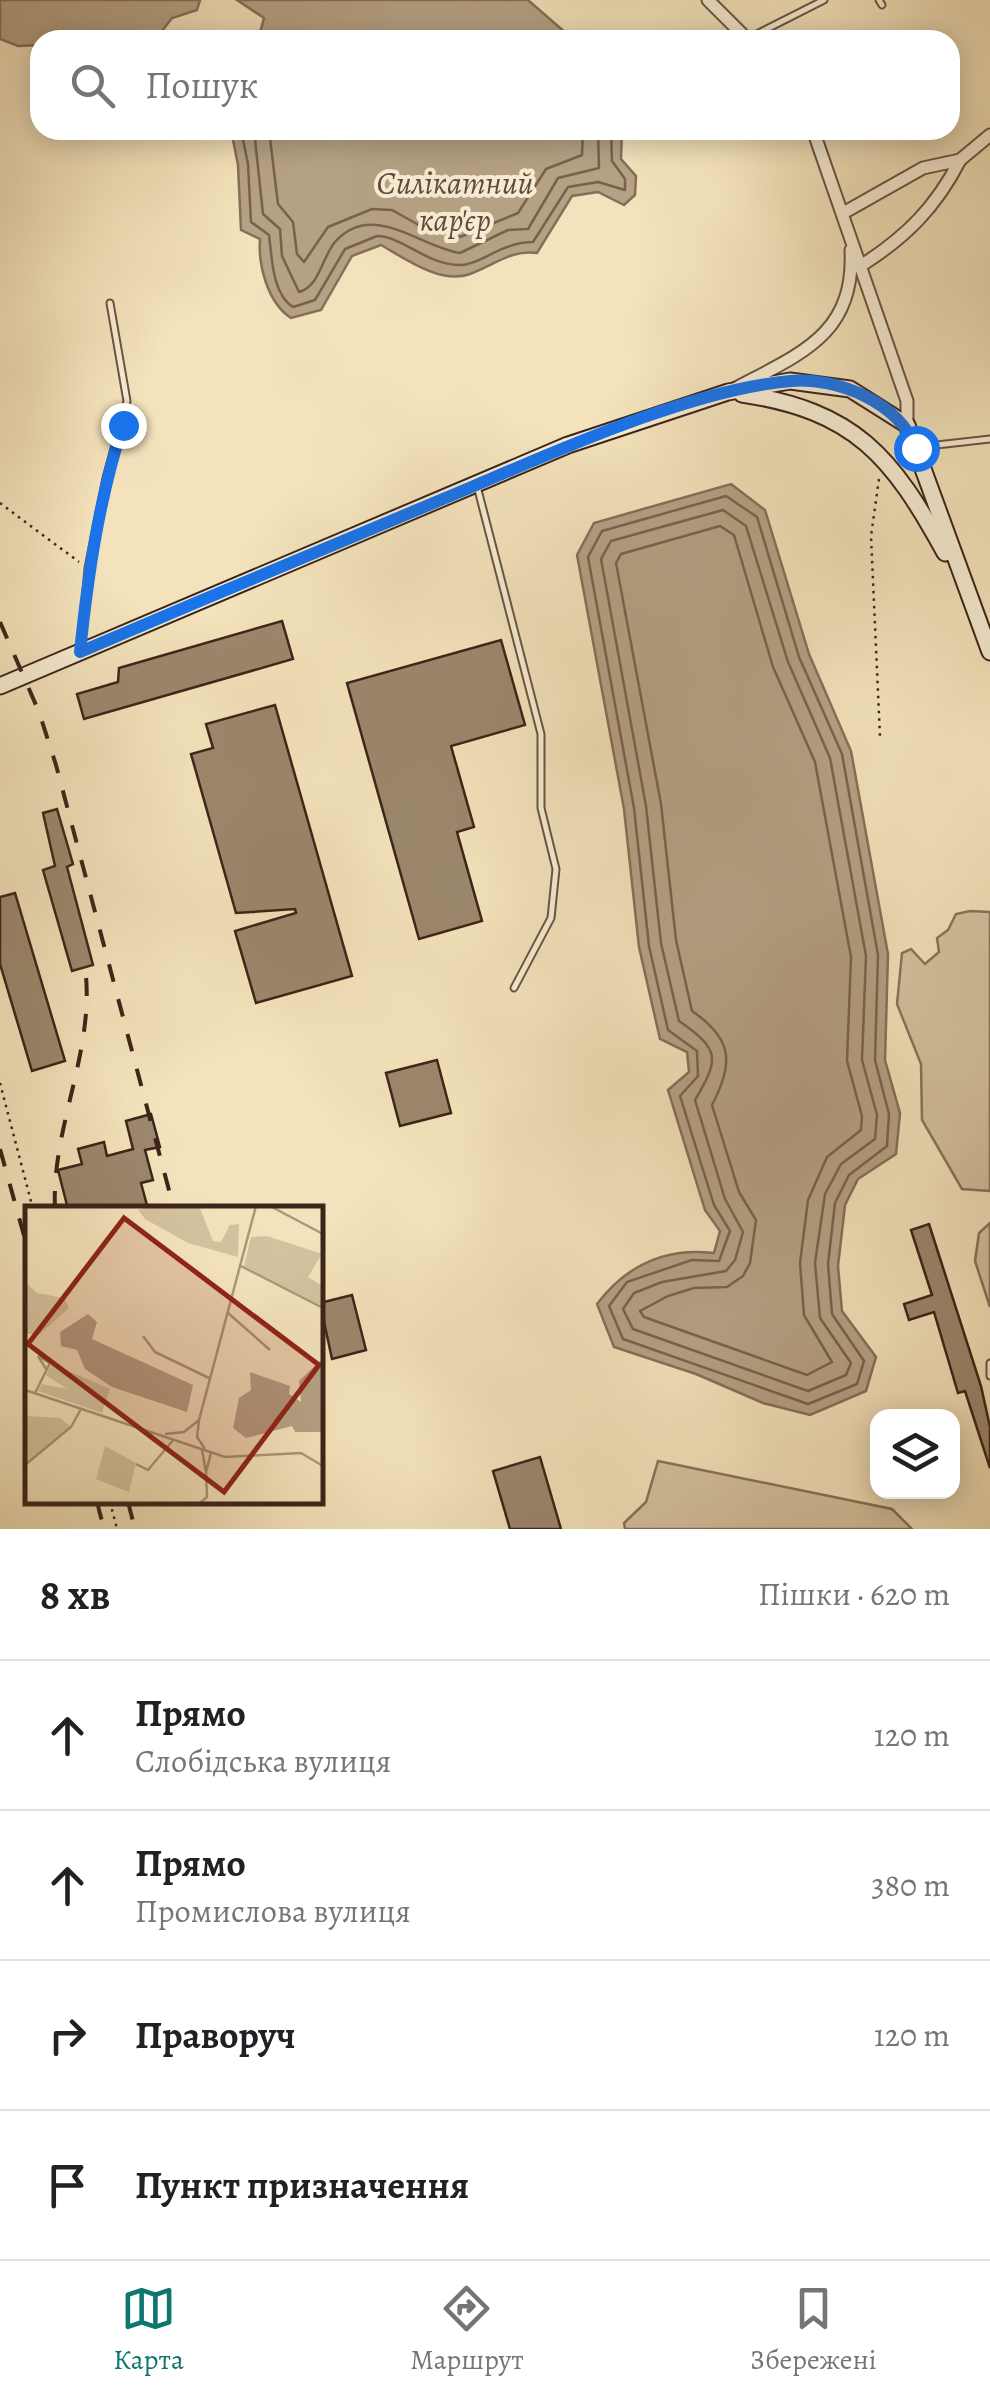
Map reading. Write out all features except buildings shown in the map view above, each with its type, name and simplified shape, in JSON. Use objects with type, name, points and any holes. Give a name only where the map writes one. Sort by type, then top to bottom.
[{"type":"street","points":[[708,0],[739,30]]},
{"type":"street","points":[[862,266],[909,233],[944,191],[960,160],[990,135]]},
{"type":"street","points":[[817,140],[845,212],[906,401],[907,425],[990,652]]},
{"type":"street","points":[[845,212],[923,168],[960,160]]},
{"type":"street","points":[[728,392],[792,358],[831,326],[850,294],[851,236]]},
{"type":"street","points":[[0,686],[568,446],[728,392],[790,381],[822,382],[850,389],[907,425]]},
{"type":"street","points":[[728,392],[808,408],[842,424],[886,464],[921,512],[974,610]]},
{"type":"lane","points":[[766,30],[824,0]]},
{"type":"lane","points":[[80,652],[88,568],[127,401],[110,303]]},
{"type":"lane","points":[[916,448],[940,442],[990,440]]},
{"type":"lane","points":[[477,484],[541,734],[541,808],[556,869],[551,918],[514,988]]},
{"type":"lane","points":[[990,1364],[990,1376]]},
{"type":"path","points":[[880,737],[871,536],[878,483],[886,464]]},
{"type":"path","points":[[0,503],[88,568]]},
{"type":"path","points":[[0,1084],[31,1206]]},
{"type":"path","points":[[110,1504],[116,1529]]},
{"type":"shaded area","points":[[990,912],[990,1191],[962,1189],[922,1120],[921,1064],[897,1004],[902,953],[911,949],[925,964],[939,952],[937,938],[948,930],[956,914]]},
{"type":"shaded area","points":[[990,1223],[990,1307],[975,1261],[979,1233]]},
{"type":"shaded area","points":[[658,1461],[892,1509],[912,1529],[625,1529],[624,1523],[646,1502]]},
{"type":"water","points":[[0,0],[200,0],[197,10],[172,18],[163,30],[30,30],[30,45],[18,46],[0,39]]},
{"type":"water","points":[[237,0],[528,0],[562,30],[261,30],[264,18]]},
{"type":"water","name":"Силікатний кар'єр","points":[[233,140],[622,140],[621,159],[636,176],[635,195],[624,205],[598,192],[572,196],[537,253],[510,256],[470,274],[435,273],[381,245],[352,256],[321,310],[291,318],[276,303],[266,283],[260,239],[241,230]]},
{"type":"water","points":[[731,484],[765,510],[809,654],[851,751],[888,954],[885,1060],[900,1113],[896,1154],[858,1179],[845,1205],[838,1266],[842,1311],[876,1357],[866,1391],[810,1415],[763,1403],[696,1374],[614,1347],[597,1304],[621,1279],[648,1262],[679,1253],[714,1253],[720,1231],[705,1210],[668,1090],[689,1072],[687,1052],[660,1039],[639,947],[624,809],[577,555],[594,523]]},
{"type":"railway","points":[[0,622],[39,712],[56,765],[173,1206]]},
{"type":"railway","points":[[55,1206],[60,1148],[84,1028],[85,967]]},
{"type":"railway","points":[[0,1149],[25,1239]]},
{"type":"railway","points":[[98,1504],[104,1529]]},
{"type":"railway","points":[[129,1504],[135,1529]]},
{"type":"route","points":[[123,425],[106,478],[88,568],[80,652],[568,446],[728,392],[790,381],[822,382],[850,389],[907,425],[916,448]]}]
